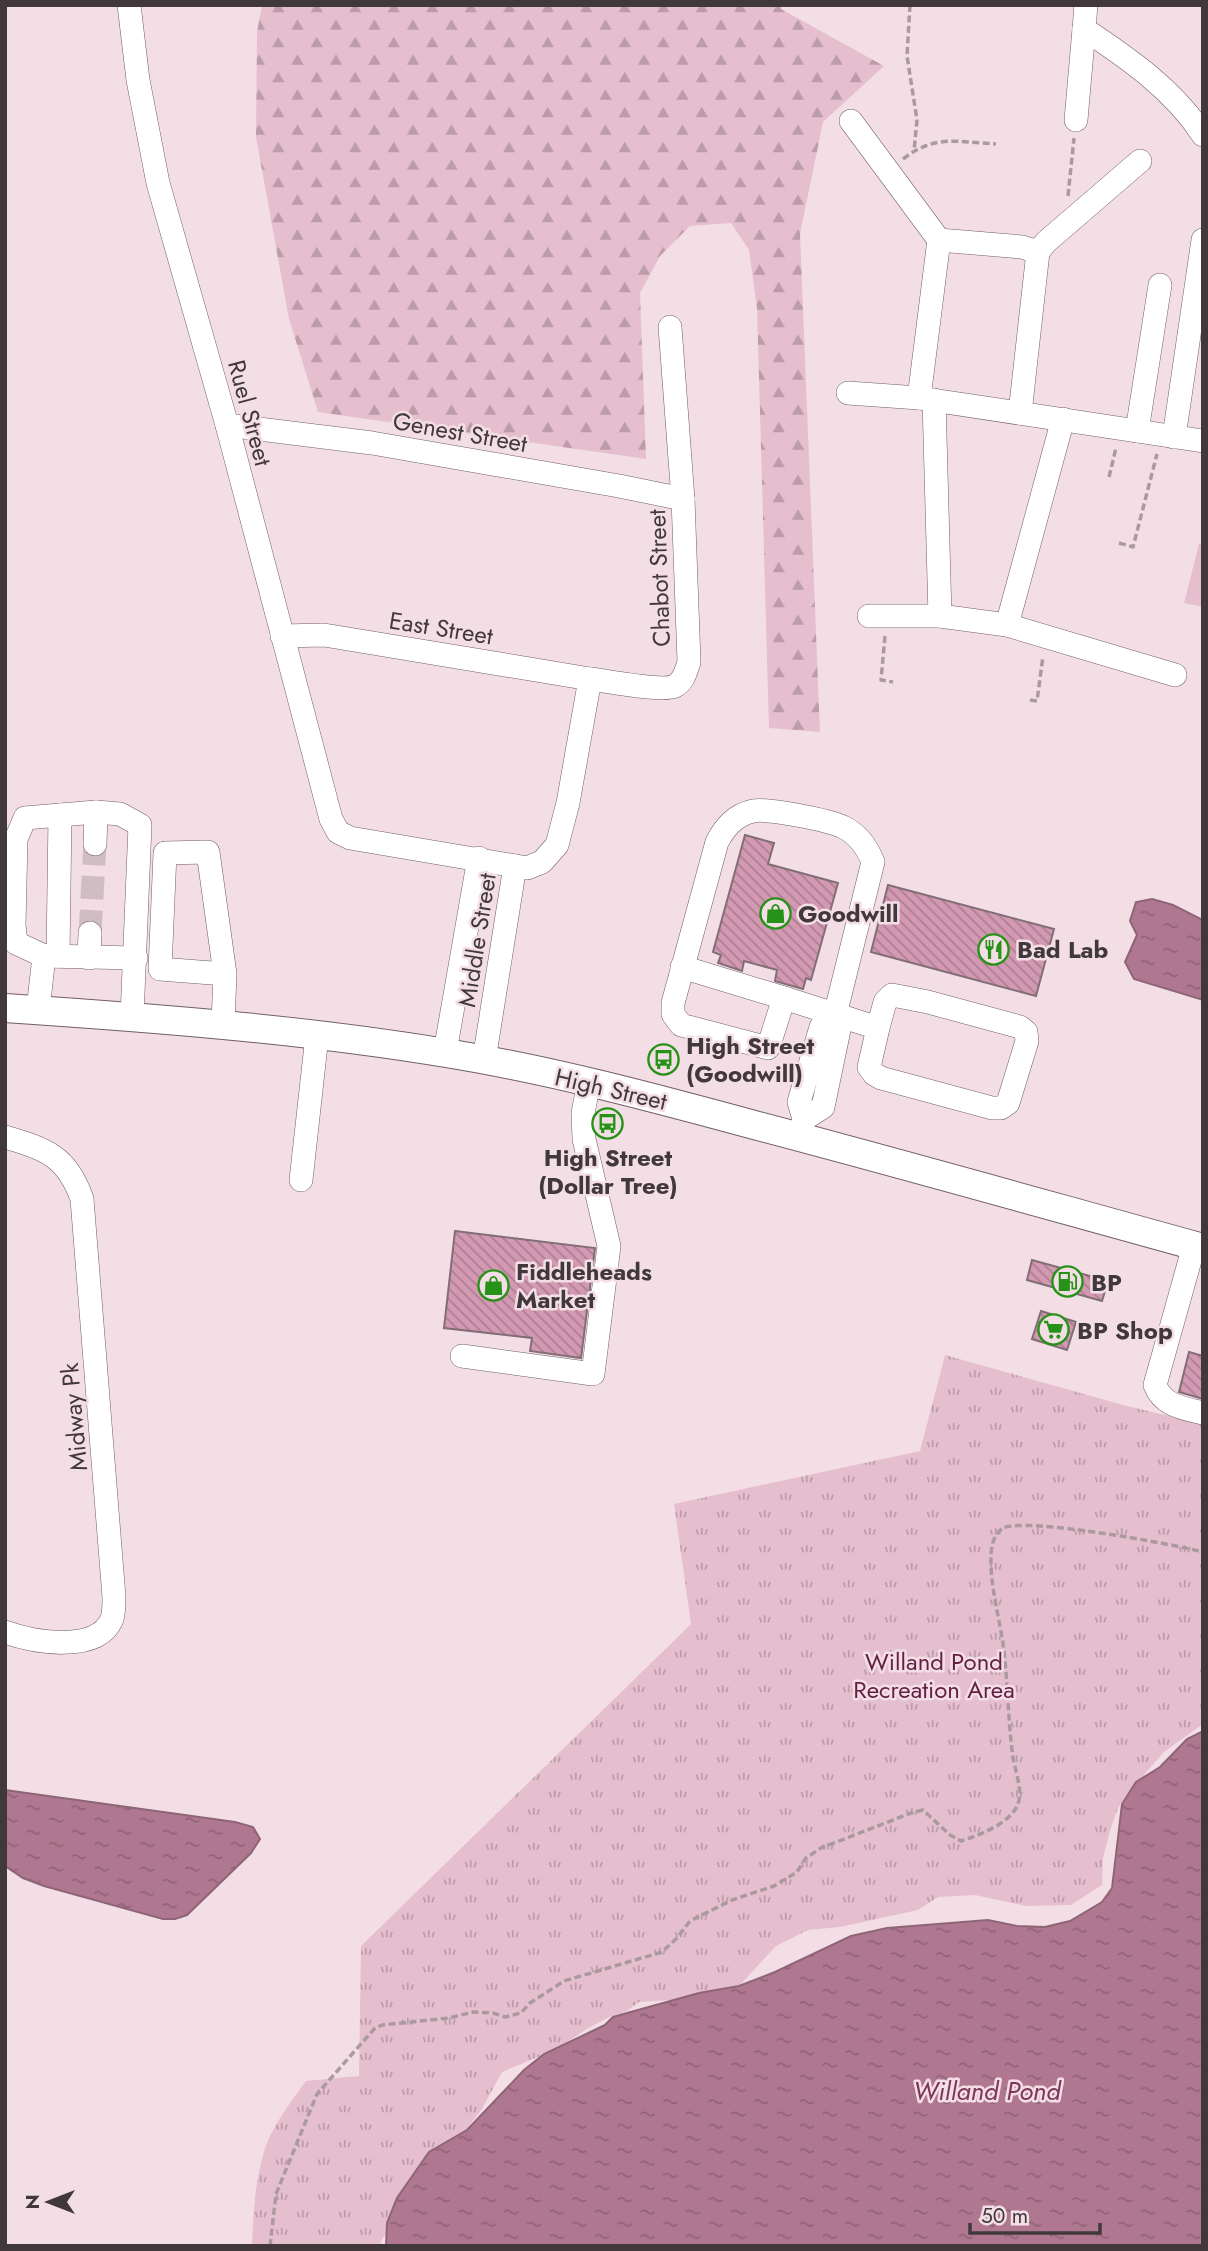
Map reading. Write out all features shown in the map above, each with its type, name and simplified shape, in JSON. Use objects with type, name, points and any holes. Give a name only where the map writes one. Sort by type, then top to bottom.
[{"type":"main road","name":"High Street","points":[[5,1008],[223,1024],[445,1052],[801,1128],[1198,1247]]},
{"type":"street","name":"Ruel Street","points":[[129,5],[138,80],[158,183],[227,425],[331,819],[338,832]]},
{"type":"street","points":[[1076,120],[1086,5]]},
{"type":"street","points":[[1084,29],[1128,58],[1182,107],[1203,135]]},
{"type":"street","points":[[851,121],[939,240],[927,399],[940,615]]},
{"type":"street","points":[[1020,413],[1038,252],[1140,161]]},
{"type":"street","points":[[939,240],[1022,247],[1038,252]]},
{"type":"street","points":[[1168,436],[1203,240]]},
{"type":"street","points":[[1129,430],[1160,285]]},
{"type":"street","name":"Chabot Street","points":[[590,679],[664,689],[676,685],[685,675],[689,662],[682,499],[670,327]]},
{"type":"street","points":[[848,393],[927,399],[1203,441]]},
{"type":"street","points":[[1007,625],[1063,419]]},
{"type":"street","name":"Genest Street","points":[[227,425],[372,443],[682,499]]},
{"type":"street","points":[[878,616],[940,615],[1007,625],[1175,675]]},
{"type":"street","name":"East Street","points":[[282,636],[324,635],[590,679]]},
{"type":"street","points":[[516,866],[527,867],[542,862],[557,845],[568,803],[590,679]]},
{"type":"street","points":[[784,998],[768,1048],[681,1025],[673,1014],[682,967],[717,842],[725,826],[753,811],[771,811],[841,825],[855,834],[868,848],[873,862],[835,1015],[821,1027],[799,1102],[801,1128]]},
{"type":"street","points":[[95,844],[96,813]]},
{"type":"street","points":[[132,1017],[136,958],[139,825],[120,814],[24,818],[16,838],[16,943],[51,956],[136,958]]},
{"type":"street","points":[[38,1010],[51,956],[61,815]]},
{"type":"street","name":"Middle Street","points":[[338,832],[350,838],[516,866],[484,1060]]},
{"type":"street","points":[[223,1024],[225,974],[208,852],[165,853],[160,969],[225,974]]},
{"type":"street","name":"Middle Street","points":[[445,1052],[479,858]]},
{"type":"street","points":[[89,958],[90,933]]},
{"type":"street","points":[[682,967],[878,1028]]},
{"type":"street","points":[[892,995],[1020,1027],[1026,1032],[1027,1041],[1008,1103],[1000,1108],[992,1108],[874,1074],[869,1067],[878,1028],[885,1002],[892,995]]},
{"type":"street","points":[[301,1180],[317,1036]]},
{"type":"street","points":[[463,1356],[593,1374],[609,1245],[584,1139],[583,1113],[589,1082]]},
{"type":"street","name":"Midway Pk","points":[[5,1137],[50,1154],[64,1164],[75,1179],[82,1199],[114,1597],[113,1616],[107,1627],[82,1642],[38,1640],[5,1632]]},
{"type":"street","points":[[1198,1247],[1156,1385],[1159,1394],[1167,1402],[1203,1413]]},
{"type":"path","points":[[911,5],[907,56],[917,120],[914,151]]},
{"type":"path","points":[[1064,226],[1076,120]]},
{"type":"path","points":[[888,171],[914,151],[935,141],[996,144]]},
{"type":"path","points":[[1109,477],[1129,430]]},
{"type":"path","points":[[1119,543],[1133,547],[1168,436]]},
{"type":"path","points":[[878,616],[881,680],[893,682]]},
{"type":"path","points":[[1030,700],[1037,701],[1046,637]]},
{"type":"path","points":[[270,2246],[279,2186],[317,2094],[375,2028],[473,2012],[505,2017],[521,2013],[530,2003],[564,1981],[662,1952],[690,1921],[732,1900],[774,1886],[797,1872],[806,1858],[821,1848],[911,1813],[923,1810],[950,1835],[961,1841],[990,1829],[1007,1818],[1018,1805],[1020,1793],[1009,1718],[1003,1643],[992,1582],[991,1554],[994,1538],[1003,1528],[1056,1528],[1114,1535],[1203,1552]]},
{"type":"green space","points":[[262,5],[780,5],[781,9],[884,66],[823,122],[800,234],[820,732],[769,728],[757,308],[749,250],[731,223],[690,226],[660,256],[640,293],[646,459],[318,412],[289,319],[256,137],[257,32]]},
{"type":"green space","points":[[1199,544],[1203,544],[1203,607],[1184,603]]},
{"type":"green space","name":"Willand Pond Recreation Area","points":[[945,1355],[1127,1406],[1203,1424],[1203,1724],[1164,1752],[1118,1808],[1103,1858],[1102,1885],[1071,1905],[1026,1906],[975,1895],[938,1897],[918,1910],[840,1927],[808,1930],[776,1946],[741,1984],[687,2002],[639,2002],[627,2011],[585,2030],[559,2048],[502,2072],[482,2109],[382,2239],[380,2246],[252,2246],[261,2163],[267,2143],[282,2115],[306,2081],[359,2076],[361,1946],[691,1624],[674,1504],[920,1451]]},
{"type":"water","points":[[1152,899],[1173,905],[1203,920],[1203,1000],[1134,979],[1125,962],[1137,935],[1130,921],[1136,902]]},
{"type":"water","name":"Willand Pond","points":[[1203,1731],[1203,2246],[386,2246],[387,2223],[397,2198],[429,2152],[467,2130],[524,2070],[544,2054],[605,2025],[613,2017],[699,1993],[739,1986],[851,1936],[887,1928],[988,1920],[1017,1926],[1045,1927],[1070,1921],[1102,1902],[1112,1888],[1122,1804],[1136,1782],[1160,1767],[1187,1739]]},
{"type":"water","points":[[5,1790],[235,1822],[253,1827],[260,1839],[251,1853],[187,1915],[163,1919],[44,1886],[23,1878],[5,1866]]},
{"type":"building","points":[[745,835],[774,843],[768,864],[838,883],[811,980],[806,978],[803,989],[775,981],[777,970],[744,961],[742,971],[718,963],[721,955],[713,952]]},
{"type":"building","points":[[888,885],[1054,929],[1036,996],[871,952]]},
{"type":"building","name":"Fiddleheads Market","points":[[455,1231],[595,1248],[581,1358],[530,1351],[532,1338],[444,1328]]},
{"type":"building","points":[[1032,1260],[1108,1281],[1102,1301],[1027,1280]]},
{"type":"building","name":"BP Shop","points":[[1041,1311],[1076,1322],[1067,1350],[1032,1339]]},
{"type":"building","points":[[1189,1352],[1203,1356],[1203,1399],[1179,1392]]},
{"type":"tunnel","points":[[90,933],[95,844]]},
{"type":"place","name":"Goodwill","points":[[775,913]]},
{"type":"place","name":"Bad Lab","points":[[994,949]]},
{"type":"place","name":"High Street (Goodwill)","points":[[663,1059]]},
{"type":"place","name":"High Street (Dollar Tree)","points":[[608,1123]]},
{"type":"place","name":"BP","points":[[1068,1282]]},
{"type":"place","name":"Fiddleheads Market","points":[[493,1285]]},
{"type":"place","name":"BP Shop","points":[[1054,1330]]}]
